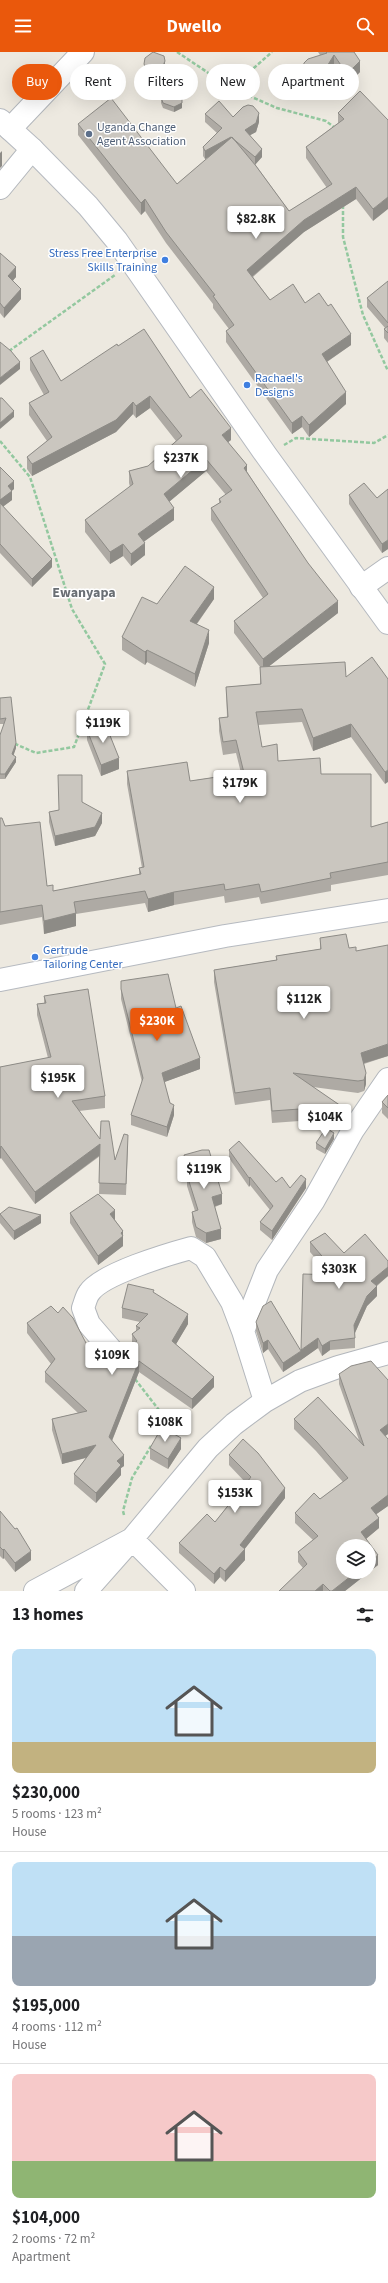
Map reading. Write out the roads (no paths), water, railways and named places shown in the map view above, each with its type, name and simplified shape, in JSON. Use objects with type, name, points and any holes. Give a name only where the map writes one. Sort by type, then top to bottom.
[{"type":"street","points":[[83,52],[5,125],[32,149],[88,206],[117,241],[266,455],[388,623]]},
{"type":"street","points":[[0,188],[32,149]]},
{"type":"street","points":[[361,587],[388,568]]},
{"type":"street","points":[[0,980],[225,936],[388,910]]},
{"type":"street","points":[[243,1331],[267,1270],[314,1200],[354,1130],[388,1079]]},
{"type":"street","points":[[113,1352],[89,1324],[83,1308],[89,1292],[117,1273],[171,1253],[191,1248],[205,1257],[232,1302],[243,1331],[265,1401]]},
{"type":"street","points":[[86,1591],[132,1539],[208,1448],[234,1424],[265,1401],[300,1381],[338,1367],[388,1353]]},
{"type":"street","points":[[34,1591],[132,1539]]},
{"type":"street","points":[[132,1539],[184,1591]]},
{"type":"place","name":"Uganda Change Agent Association","points":[[89,134]]},
{"type":"place","name":"Stress Free Enterprise Skills Training","points":[[165,260]]},
{"type":"place","name":"Rachael's Designs","points":[[247,385]]},
{"type":"place","name":"Gertrude Tailoring Center","points":[[35,957]]},
{"type":"district","name":"Ewanyapa","points":[[84,592]]}]
